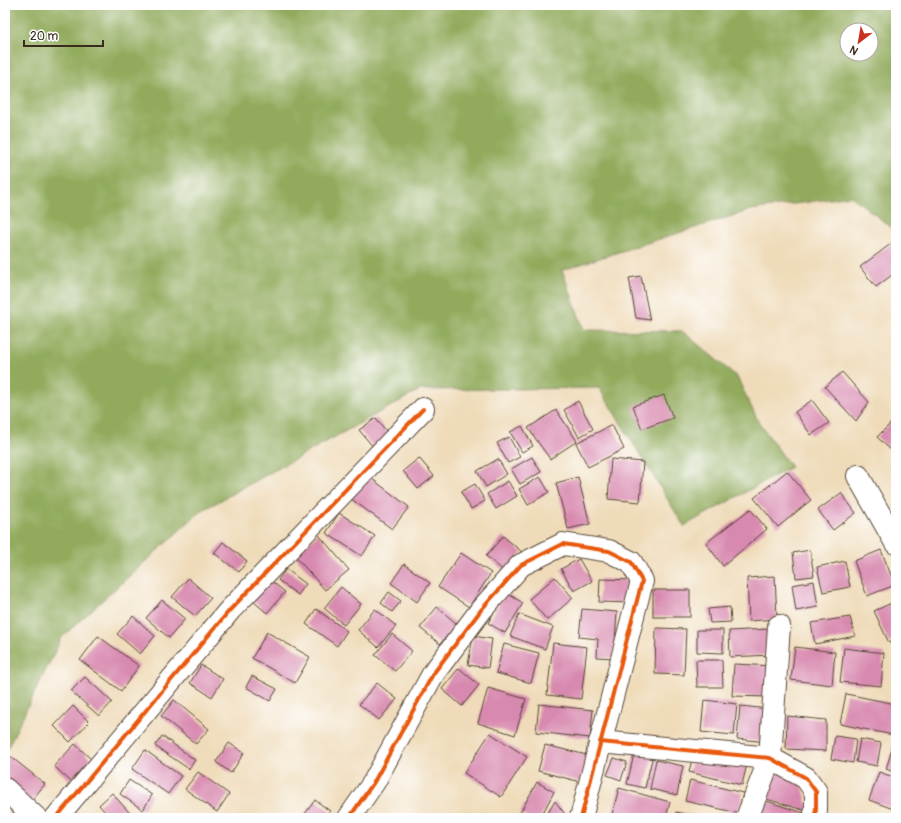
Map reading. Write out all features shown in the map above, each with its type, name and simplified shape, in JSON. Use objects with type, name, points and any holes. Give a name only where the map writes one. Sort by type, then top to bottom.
[{"type":"street","points":[[56,818],[229,611],[423,409]]},
{"type":"street","points":[[858,476],[896,543]]},
{"type":"street","points":[[349,818],[374,782],[433,674],[481,610],[521,565],[562,544],[610,552],[631,562],[642,581],[581,818]]},
{"type":"street","points":[[748,818],[770,758],[779,626]]},
{"type":"street","points":[[600,742],[770,758],[806,778],[816,792],[816,810],[814,818]]},
{"type":"street","points":[[5,789],[36,818]]},
{"type":"green space","points":[[5,5],[896,5],[896,231],[851,196],[751,210],[562,270],[584,330],[682,331],[737,377],[758,421],[791,467],[684,526],[599,388],[420,390],[201,511],[62,637],[5,753]]},
{"type":"building","points":[[896,240],[896,272],[876,287],[860,267]]},
{"type":"building","points":[[641,276],[650,320],[636,318],[629,278]]},
{"type":"building","points":[[842,372],[869,402],[856,421],[825,387]]},
{"type":"building","points":[[664,395],[673,418],[642,429],[633,406]]},
{"type":"building","points":[[812,400],[829,423],[811,435],[795,412]]},
{"type":"building","points":[[578,401],[593,429],[579,437],[564,410]]},
{"type":"building","points":[[556,410],[577,441],[550,459],[528,428]]},
{"type":"building","points":[[376,418],[390,436],[374,448],[359,430]]},
{"type":"building","points":[[891,423],[896,428],[896,452],[894,453],[877,437]]},
{"type":"building","points":[[612,425],[624,449],[588,467],[576,443]]},
{"type":"building","points":[[522,426],[533,446],[522,452],[510,432]]},
{"type":"building","points":[[509,437],[520,457],[508,463],[497,443]]},
{"type":"building","points":[[532,457],[541,472],[520,484],[511,469]]},
{"type":"building","points":[[419,458],[434,476],[418,489],[403,471]]},
{"type":"building","points":[[498,459],[507,474],[486,487],[477,471]]},
{"type":"building","points":[[611,459],[643,462],[640,502],[608,499]]},
{"type":"building","points":[[896,464],[896,473],[891,467]]},
{"type":"building","points":[[787,471],[811,500],[778,527],[754,498]]},
{"type":"building","points":[[367,475],[409,507],[392,529],[350,498]]},
{"type":"building","points":[[540,477],[549,492],[528,505],[519,489]]},
{"type":"building","points":[[578,477],[590,524],[568,529],[556,483]]},
{"type":"building","points":[[508,481],[517,496],[496,509],[487,494]]},
{"type":"building","points":[[475,484],[485,501],[471,509],[461,492]]},
{"type":"building","points":[[841,493],[856,513],[833,530],[818,510]]},
{"type":"building","points":[[750,509],[767,529],[723,566],[706,543]]},
{"type":"building","points":[[339,513],[375,536],[362,556],[326,533]]},
{"type":"building","points":[[318,534],[349,570],[325,590],[294,555]]},
{"type":"building","points":[[503,536],[522,552],[505,572],[486,556]]},
{"type":"building","points":[[223,542],[247,561],[239,572],[214,553]]},
{"type":"building","points":[[810,550],[814,576],[796,578],[793,553]]},
{"type":"building","points":[[881,550],[895,585],[867,596],[854,561]]},
{"type":"building","points":[[461,553],[491,573],[469,607],[438,587]]},
{"type":"building","points":[[579,559],[592,581],[574,591],[561,569]]},
{"type":"building","points":[[845,561],[850,587],[823,592],[817,567]]},
{"type":"building","points":[[404,564],[430,583],[417,602],[391,583]]},
{"type":"building","points":[[286,569],[306,584],[298,595],[278,580]]},
{"type":"building","points":[[264,575],[285,592],[267,613],[247,596]]},
{"type":"building","points":[[775,576],[777,619],[749,621],[747,578]]},
{"type":"building","points":[[555,577],[573,598],[547,620],[529,599]]},
{"type":"building","points":[[188,578],[211,598],[195,616],[172,597]]},
{"type":"building","points":[[600,579],[636,580],[635,603],[599,602]]},
{"type":"building","points":[[814,581],[818,607],[796,611],[792,585]]},
{"type":"building","points":[[341,587],[361,604],[344,625],[324,608]]},
{"type":"building","points":[[653,590],[690,590],[690,617],[653,617]]},
{"type":"building","points":[[389,592],[401,601],[392,612],[381,603]]},
{"type":"building","points":[[505,592],[523,603],[505,633],[488,623]]},
{"type":"building","points":[[162,600],[185,619],[169,638],[146,618]]},
{"type":"building","points":[[896,601],[896,640],[889,643],[874,611]]},
{"type":"building","points":[[437,607],[457,624],[440,644],[420,628]]},
{"type":"building","points":[[730,607],[731,622],[710,623],[708,609]]},
{"type":"building","points":[[316,609],[347,631],[337,646],[306,624]]},
{"type":"building","points":[[375,609],[396,626],[378,647],[358,630]]},
{"type":"building","points":[[582,609],[617,612],[614,658],[597,657],[598,639],[579,637]]},
{"type":"building","points":[[519,614],[553,627],[545,649],[510,636]]},
{"type":"building","points":[[133,616],[155,636],[140,654],[117,634]]},
{"type":"building","points":[[850,617],[855,636],[815,644],[811,623]]},
{"type":"building","points":[[656,628],[686,629],[684,675],[655,674]]},
{"type":"building","points":[[768,629],[771,655],[730,657],[729,631]]},
{"type":"building","points":[[697,630],[723,630],[723,653],[697,652]]},
{"type":"building","points":[[267,632],[310,657],[295,683],[252,658]]},
{"type":"building","points":[[392,634],[412,651],[395,671],[375,655]]},
{"type":"building","points":[[98,636],[139,666],[121,691],[80,660]]},
{"type":"building","points":[[473,636],[492,639],[488,668],[468,665]]},
{"type":"building","points":[[553,643],[587,647],[581,699],[547,695]]},
{"type":"building","points":[[504,644],[539,653],[531,683],[496,673]]},
{"type":"building","points":[[795,647],[835,652],[832,685],[791,680]]},
{"type":"building","points":[[844,648],[884,653],[881,686],[840,682]]},
{"type":"building","points":[[696,660],[722,660],[723,687],[697,687]]},
{"type":"building","points":[[734,664],[773,666],[769,697],[732,696]]},
{"type":"building","points":[[201,665],[223,679],[212,697],[190,683]]},
{"type":"building","points":[[459,668],[479,685],[462,706],[442,689]]},
{"type":"building","points":[[252,676],[277,689],[270,701],[246,687]]},
{"type":"building","points":[[85,677],[112,702],[99,716],[71,691]]},
{"type":"building","points":[[377,683],[397,699],[379,720],[359,704]]},
{"type":"building","points":[[488,688],[526,699],[515,735],[478,723]]},
{"type":"building","points":[[846,694],[896,704],[896,721],[893,735],[840,724]]},
{"type":"building","points":[[174,700],[209,729],[196,744],[161,716]]},
{"type":"building","points":[[704,700],[737,704],[734,735],[701,732]]},
{"type":"building","points":[[539,704],[593,710],[590,738],[536,732]]},
{"type":"building","points":[[73,706],[89,722],[70,742],[54,726]]},
{"type":"building","points":[[740,706],[769,709],[768,742],[737,739]]},
{"type":"building","points":[[787,716],[826,720],[826,751],[786,749]]},
{"type":"building","points":[[490,733],[527,757],[501,797],[464,773]]},
{"type":"building","points":[[162,736],[195,760],[189,769],[155,746]]},
{"type":"building","points":[[835,736],[856,739],[853,763],[831,759]]},
{"type":"building","points":[[860,739],[881,743],[877,766],[856,762]]},
{"type":"building","points":[[229,743],[244,753],[231,773],[216,762]]},
{"type":"building","points":[[894,743],[896,744],[896,773],[886,769]]},
{"type":"building","points":[[75,744],[91,759],[70,781],[54,766]]},
{"type":"building","points":[[545,745],[587,755],[581,782],[538,771]]},
{"type":"building","points":[[145,750],[181,776],[168,794],[132,769]]},
{"type":"building","points":[[635,750],[653,755],[645,788],[627,784]]},
{"type":"building","points":[[694,751],[747,764],[742,785],[689,772]]},
{"type":"building","points":[[10,756],[45,784],[31,801],[5,780],[5,762]]},
{"type":"building","points":[[614,758],[627,762],[621,780],[607,775]]},
{"type":"building","points":[[656,760],[683,766],[677,795],[650,789]]},
{"type":"building","points":[[772,764],[802,785],[810,812],[763,798]]},
{"type":"building","points":[[198,772],[229,794],[217,812],[185,789]]},
{"type":"building","points":[[879,772],[896,778],[896,810],[869,800]]},
{"type":"building","points":[[129,780],[152,795],[143,810],[120,794]]},
{"type":"building","points":[[690,780],[743,793],[738,813],[685,801]]},
{"type":"building","points":[[537,782],[554,792],[540,818],[528,818],[520,813]]},
{"type":"building","points":[[619,788],[670,802],[666,818],[611,818]]},
{"type":"building","points":[[112,793],[134,818],[110,818],[99,805]]},
{"type":"building","points":[[315,800],[330,811],[325,818],[302,818]]},
{"type":"building","points":[[763,800],[810,815],[808,818],[759,818]]},
{"type":"building","points":[[555,801],[568,818],[545,818]]},
{"type":"building","points":[[75,812],[78,818],[67,818]]},
{"type":"building","points":[[676,812],[699,817],[699,818],[674,818]]},
{"type":"cycle path","points":[[56,818],[229,611],[423,409]]},
{"type":"cycle path","points":[[349,818],[374,782],[433,674],[481,610],[521,565],[563,544],[609,551],[631,562],[642,581],[581,818]]},
{"type":"cycle path","points":[[600,742],[770,758],[806,778],[816,792],[816,810],[814,818]]}]
